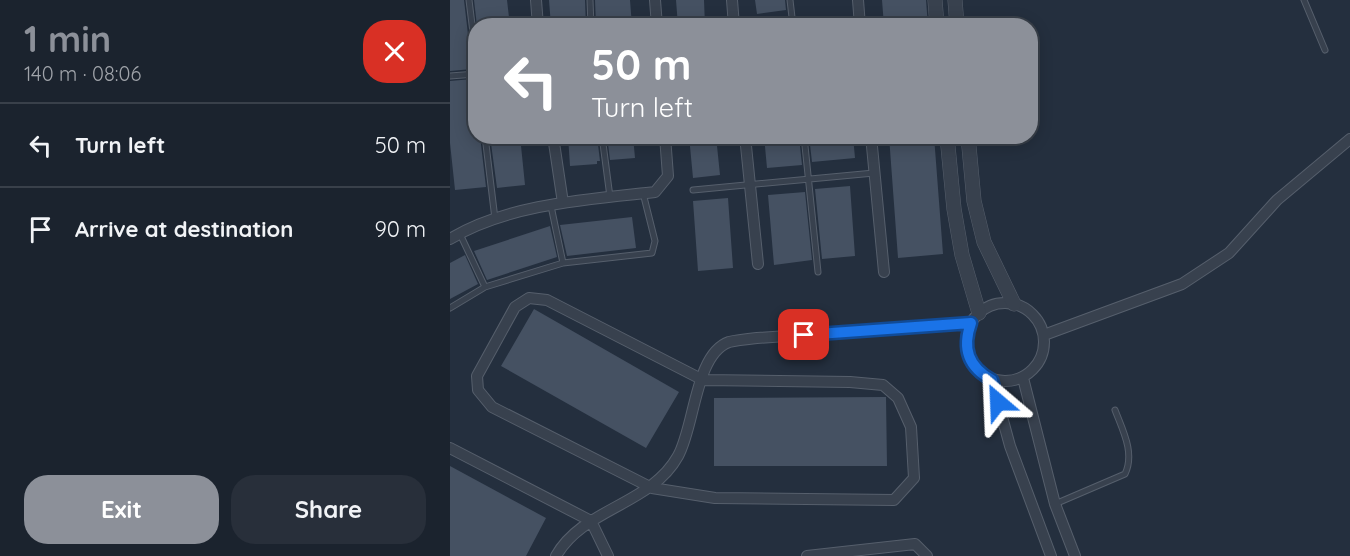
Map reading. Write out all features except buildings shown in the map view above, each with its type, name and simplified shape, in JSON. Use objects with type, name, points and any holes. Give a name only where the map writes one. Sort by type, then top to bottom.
[{"type":"street","points":[[536,0],[537,18]]},
{"type":"street","points":[[655,0],[656,18]]},
{"type":"street","points":[[732,0],[733,18]]},
{"type":"street","points":[[858,0],[859,18]]},
{"type":"street","points":[[935,0],[936,18]]},
{"type":"street","points":[[955,0],[956,18]]},
{"type":"street","points":[[1044,335],[1182,284],[1229,253],[1276,200],[1350,139]]},
{"type":"street","points":[[554,144],[563,203]]},
{"type":"street","points":[[455,237],[495,219],[563,203],[655,192],[668,176],[666,144]]},
{"type":"street","points":[[746,144],[758,264]]},
{"type":"street","points":[[872,144],[884,272]]},
{"type":"street","points":[[948,144],[960,243],[975,318]]},
{"type":"street","points":[[969,144],[974,201],[984,242],[1014,304]]},
{"type":"street","points":[[529,298],[547,300],[702,380],[850,382],[883,385],[897,398],[911,427],[914,478],[894,501],[715,498],[652,488],[492,407],[478,390],[477,376],[515,307],[529,298]]},
{"type":"street","points":[[995,304],[1014,304],[1034,315],[1044,335],[1042,355],[1038,364],[1023,378],[1008,382],[992,380],[980,373],[971,363],[966,350],[966,336],[975,318],[995,304]]},
{"type":"street","points":[[556,556],[563,543],[591,521],[652,488],[678,456],[709,357],[728,343],[757,338],[975,318]]},
{"type":"street","points":[[1023,378],[1055,504],[1075,556]]},
{"type":"street","points":[[992,380],[1010,446],[1051,556]]},
{"type":"street","points":[[450,448],[591,521],[608,556]]},
{"type":"street","points":[[807,556],[915,544],[927,556]]},
{"type":"lane","points":[[469,0],[471,18]]},
{"type":"lane","points":[[590,0],[591,18]]},
{"type":"lane","points":[[790,0],[792,18]]},
{"type":"lane","points":[[1304,0],[1325,50]]},
{"type":"lane","points":[[450,76],[468,75]]},
{"type":"lane","points":[[486,144],[495,219]]},
{"type":"lane","points":[[603,144],[610,197]]},
{"type":"lane","points":[[805,144],[818,272]]},
{"type":"lane","points":[[693,190],[874,173]]},
{"type":"lane","points":[[450,308],[485,287],[563,262],[652,253],[655,241],[643,193]]},
{"type":"lane","points":[[551,206],[563,262]]},
{"type":"lane","points":[[455,237],[485,287]]},
{"type":"lane","points":[[1055,504],[1125,474],[1131,463],[1129,449],[1116,410]]},
{"type":"route","points":[[804,335],[971,323],[966,336],[966,350],[971,363],[980,373],[992,380],[998,402]]}]
